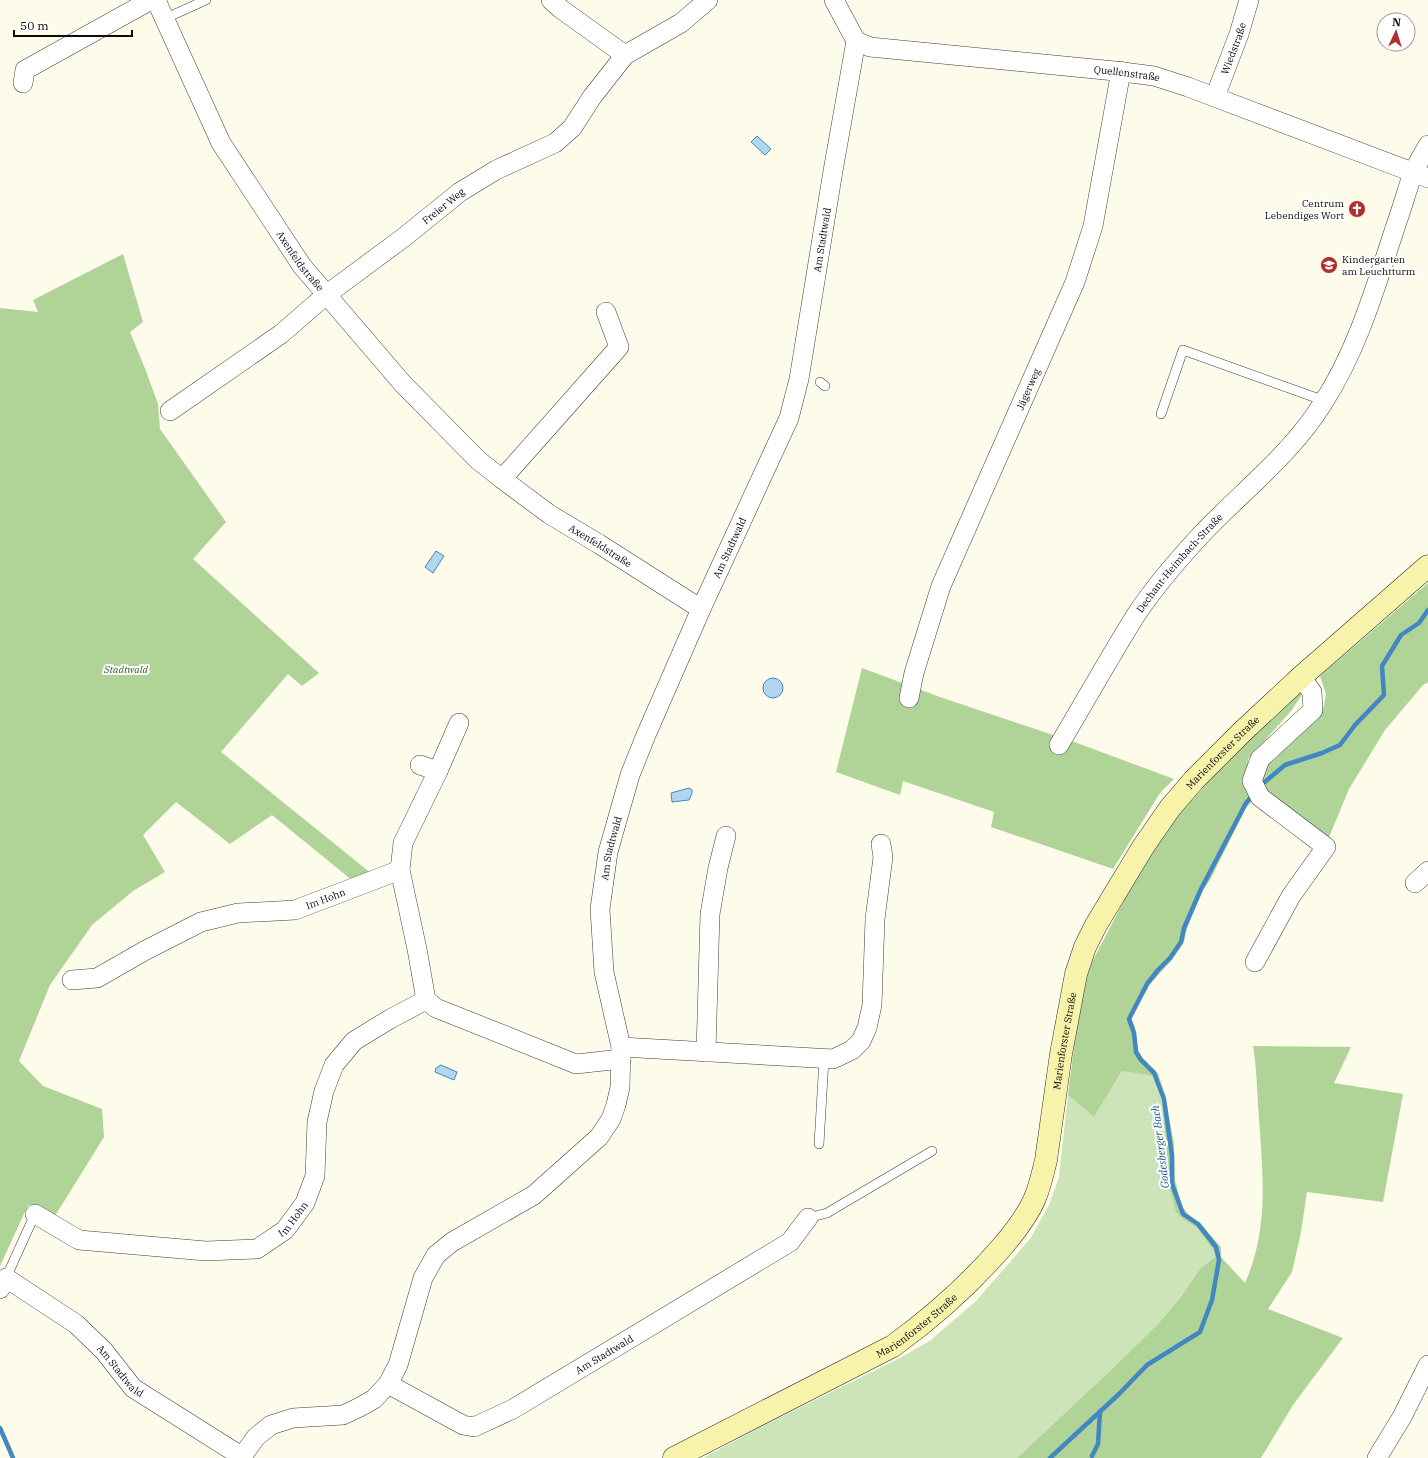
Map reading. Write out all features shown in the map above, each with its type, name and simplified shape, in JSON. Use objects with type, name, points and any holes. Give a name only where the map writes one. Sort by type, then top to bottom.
[{"type":"main road","name":"Marienforster Straße","points":[[674,1458],[893,1346],[924,1324],[955,1297],[1014,1233],[1035,1198],[1042,1177],[1046,1160],[1061,1054],[1076,974],[1085,948],[1096,925],[1143,847],[1170,808],[1189,785],[1243,731],[1301,677],[1428,566]]},
{"type":"street","points":[[23,83],[25,70],[151,0]]},
{"type":"street","name":"Axenfeldstraße","points":[[156,0],[221,143],[302,266],[326,296],[403,384],[478,460],[502,479],[549,514],[701,609]]},
{"type":"street","points":[[552,0],[561,9],[625,55]]},
{"type":"street","name":"Freier Weg","points":[[170,410],[281,334],[326,296],[460,192],[496,170],[555,143],[572,128],[608,74],[625,55],[681,23],[708,0]]},
{"type":"street","points":[[834,0],[856,41]]},
{"type":"street","name":"Wiedstraße","points":[[1215,97],[1240,34],[1250,0]]},
{"type":"street","name":"Quellenstraße","points":[[856,41],[870,47],[1154,76],[1215,97],[1421,176]]},
{"type":"street","name":"Am Stadtwald","points":[[3,1284],[76,1324],[104,1351],[133,1388],[241,1457],[256,1437],[272,1425],[293,1418],[343,1415],[374,1399],[388,1384],[398,1365],[423,1278],[436,1255],[452,1242],[534,1195],[599,1137],[611,1119],[620,1087],[621,1053],[604,972],[600,909],[608,852],[630,775],[646,735],[701,609],[789,418],[800,379],[833,171],[856,41]]},
{"type":"street","name":"Jägerweg","points":[[909,698],[914,673],[941,586],[1077,275],[1093,226],[1121,72]]},
{"type":"street","name":"Dechant-Heimbach-Straße","points":[[1059,745],[1135,617],[1164,579],[1200,537],[1245,493],[1298,437],[1325,401],[1353,346],[1383,266],[1421,176],[1428,145]]},
{"type":"street","points":[[502,479],[619,347],[606,312]]},
{"type":"street","points":[[1255,962],[1291,896],[1326,847],[1256,789],[1260,759],[1313,710],[1312,692],[1301,677]]},
{"type":"street","points":[[460,723],[403,843],[400,870],[426,1000],[436,1008],[576,1064],[621,1053],[706,1052],[833,1059],[852,1050],[861,1040],[867,1028],[872,1004],[875,919],[883,857],[881,844]]},
{"type":"street","points":[[420,764],[438,771]]},
{"type":"street","points":[[706,1052],[710,914],[718,868],[726,836]]},
{"type":"street","name":"Im Hohn","points":[[72,980],[97,978],[146,950],[201,922],[238,913],[296,910],[400,870]]},
{"type":"street","name":"Im Hohn","points":[[35,1214],[79,1240],[206,1251],[257,1249],[285,1230],[305,1204],[315,1176],[317,1122],[324,1091],[334,1065],[354,1041],[390,1019],[426,1000]]},
{"type":"street","name":"Am Stadtwald","points":[[388,1384],[463,1425],[474,1427],[513,1409],[790,1242],[808,1218]]},
{"type":"street","points":[[1377,1458],[1402,1417],[1428,1365]]},
{"type":"lane","points":[[164,19],[206,0]]},
{"type":"lane","points":[[1161,414],[1183,350],[1325,401]]},
{"type":"lane","points":[[818,1144],[824,1059]]},
{"type":"lane","points":[[808,1218],[826,1213],[932,1151]]},
{"type":"lane","points":[[3,1284],[35,1214]]},
{"type":"green space","name":"Stadtwald","points":[[123,254],[143,322],[130,332],[158,404],[160,429],[226,522],[193,559],[319,673],[302,686],[288,674],[221,752],[372,874],[353,881],[272,815],[230,844],[176,802],[143,835],[165,872],[133,891],[92,925],[50,985],[19,1061],[43,1086],[102,1109],[104,1137],[55,1216],[36,1204],[28,1205],[0,1266],[0,308],[38,312],[33,300]]},
{"type":"green space","points":[[1428,583],[1428,682],[1423,685],[1385,730],[1349,789],[1329,837],[1269,794],[1257,782],[1263,764],[1317,718],[1324,706],[1326,694],[1320,676]]},
{"type":"green space","points":[[862,668],[940,697],[1077,743],[1174,779],[1160,793],[1113,869],[991,827],[994,812],[903,781],[900,795],[836,772]]},
{"type":"green space","points":[[1297,692],[1301,692],[1301,696],[1292,710],[1248,759],[1248,785],[1256,796],[1246,808],[1210,880],[1203,890],[1187,928],[1184,942],[1172,960],[1150,984],[1131,1018],[1135,1027],[1138,1050],[1142,1057],[1158,1073],[1165,1095],[1174,1144],[1175,1180],[1182,1206],[1188,1214],[1200,1223],[1221,1247],[1221,1257],[1245,1283],[1253,1263],[1258,1243],[1261,1222],[1263,1181],[1253,1046],[1351,1047],[1334,1083],[1403,1094],[1383,1202],[1307,1192],[1301,1232],[1292,1272],[1268,1309],[1343,1338],[1293,1405],[1261,1458],[1017,1458],[1158,1324],[1180,1298],[1200,1269],[1215,1257],[1214,1251],[1197,1228],[1184,1220],[1176,1212],[1169,1185],[1161,1097],[1153,1076],[1122,1071],[1094,1117],[1068,1095],[1080,999],[1092,962],[1128,893],[1170,825],[1236,751]]},
{"type":"green space","points":[[1122,1071],[1153,1076],[1161,1097],[1169,1185],[1184,1220],[1197,1228],[1214,1251],[1215,1257],[1200,1269],[1180,1298],[1158,1324],[1017,1458],[703,1458],[759,1428],[898,1359],[931,1340],[976,1301],[1030,1239],[1049,1205],[1059,1177],[1068,1095],[1094,1117]]},
{"type":"water","points":[[757,136],[771,149],[765,155],[751,142]]},
{"type":"water","points":[[436,551],[444,556],[433,573],[425,567]]},
{"type":"water","points":[[773,678],[780,681],[783,688],[780,695],[773,698],[766,695],[763,688],[766,681]]},
{"type":"water","points":[[689,788],[692,790],[692,793],[689,800],[672,802],[671,793]]},
{"type":"water","points":[[441,1065],[457,1072],[454,1080],[435,1072],[436,1068]]},
{"type":"waterway","name":"Godesberger Bach","points":[[1260,786],[1285,765],[1322,753],[1340,745],[1355,725],[1384,695],[1382,666],[1401,635],[1419,623],[1428,610]]},
{"type":"waterway","name":"Godesberger Bach","points":[[1050,1458],[1119,1394],[1147,1365],[1200,1332],[1212,1300],[1219,1260],[1216,1247],[1198,1224],[1183,1214],[1172,1184],[1172,1156],[1164,1099],[1154,1073],[1141,1060],[1136,1052],[1134,1033],[1129,1019],[1147,984],[1170,958],[1181,942],[1184,928],[1201,889],[1246,803],[1253,795]]},
{"type":"waterway","points":[[1092,1456],[1098,1444],[1100,1411]]},
{"type":"waterway","points":[[0,1428],[13,1458]]},
{"type":"place","name":"Centrum Lebendiges Wort","points":[[1357,209]]},
{"type":"place","name":"Kindergarten am Leuchtturm","points":[[1329,265]]}]
